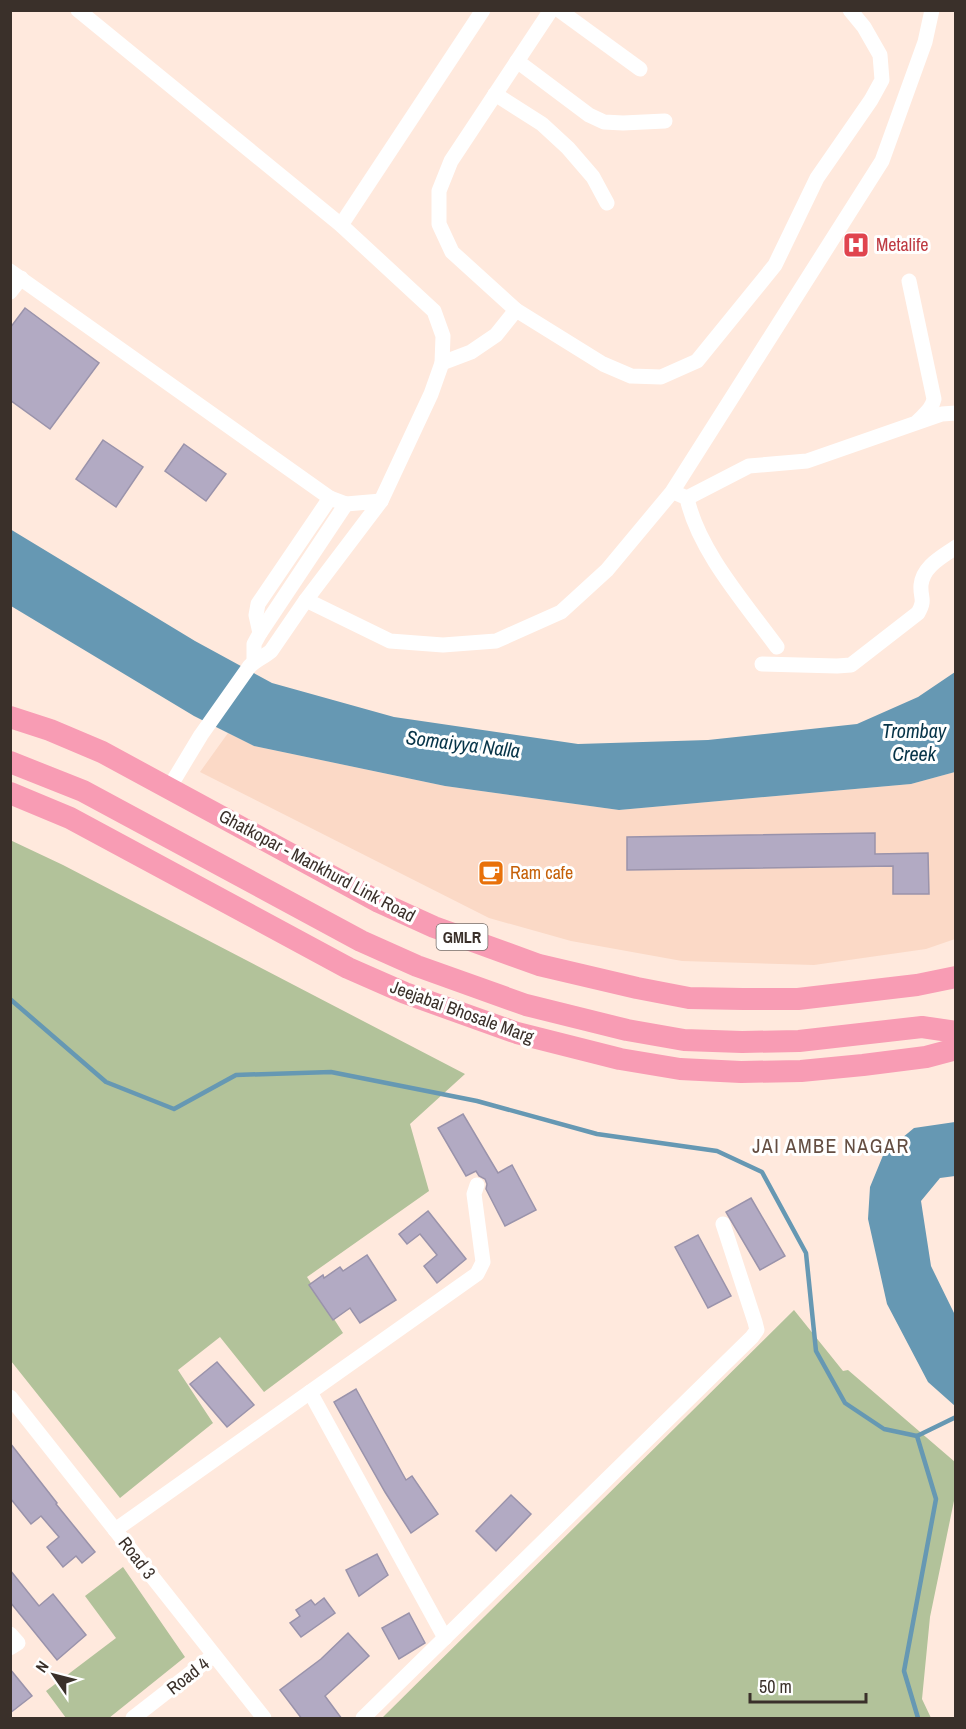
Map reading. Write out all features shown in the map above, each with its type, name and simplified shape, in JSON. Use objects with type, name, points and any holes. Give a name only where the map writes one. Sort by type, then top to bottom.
[{"type":"highway","name":"Ghatkopar - Mankhurd Link Road","points":[[10,717],[50,730],[102,752],[379,902],[434,927],[539,965],[688,998],[798,999],[917,985],[956,977]]},
{"type":"highway","points":[[10,762],[83,791],[361,941],[471,986],[526,1005],[627,1030],[695,1041],[800,1041],[922,1027],[956,1032]]},
{"type":"highway","name":"Jeejabai Bhosale Marg","points":[[10,793],[70,818],[348,968],[405,993],[517,1034],[620,1059],[680,1069],[741,1072],[801,1071],[863,1065],[926,1057],[956,1049]]},
{"type":"street","points":[[78,10],[341,225],[434,311],[443,336],[442,363],[431,394],[381,501],[306,600],[271,651],[252,664],[201,735],[169,788]]},
{"type":"street","points":[[341,225],[483,10]]},
{"type":"street","points":[[551,10],[451,160],[439,191],[439,224],[452,252],[516,310],[603,364],[631,376],[661,377],[697,361],[776,265],[817,178],[871,100],[882,80],[880,55],[864,27],[850,10]]},
{"type":"street","points":[[559,10],[640,69]]},
{"type":"street","points":[[306,600],[390,641],[443,645],[496,641],[561,612],[607,570],[672,492],[882,161],[925,42],[932,10]]},
{"type":"street","points":[[517,62],[588,115],[604,122],[665,121]]},
{"type":"street","points":[[495,94],[542,124],[568,148],[593,177],[607,203]]},
{"type":"street","points":[[10,292],[16,275],[330,498],[346,504],[381,501]]},
{"type":"street","points":[[909,281],[934,399],[930,410],[916,423]]},
{"type":"street","points":[[442,363],[471,352],[496,335],[516,310]]},
{"type":"street","points":[[672,492],[687,498],[748,466],[807,461],[942,414],[956,413]]},
{"type":"street","points":[[260,633],[256,615],[258,604],[330,498]]},
{"type":"street","points":[[687,498],[690,514],[714,561],[777,647]]},
{"type":"street","points":[[252,664],[254,644],[260,633],[346,504]]},
{"type":"street","points":[[762,664],[851,665],[918,613],[923,604],[921,585],[925,572],[935,561],[956,547]]},
{"type":"street","points":[[115,1530],[477,1274],[483,1262],[474,1194],[477,1185]]},
{"type":"street","points":[[363,1719],[757,1330],[723,1224]]},
{"type":"street","points":[[310,1392],[445,1638]]},
{"type":"street","name":"Road 3","points":[[10,1397],[264,1719]]},
{"type":"street","points":[[10,1634],[18,1643],[10,1648]]},
{"type":"street","name":"Road 4","points":[[133,1719],[214,1655]]},
{"type":"shaded area","points":[[228,733],[254,746],[445,786],[619,810],[911,784],[955,772],[955,939],[926,949],[814,965],[682,961],[571,941],[489,918],[200,772]]},
{"type":"green space","points":[[10,840],[63,865],[465,1074],[410,1124],[429,1191],[307,1277],[343,1333],[264,1392],[220,1337],[178,1370],[213,1423],[120,1498],[11,1361]]},
{"type":"green space","points":[[794,1310],[843,1371],[848,1370],[955,1462],[955,1496],[930,1617],[922,1699],[931,1718],[382,1718]]},
{"type":"green space","points":[[123,1567],[185,1657],[109,1718],[66,1718],[46,1691],[116,1638],[85,1596]]},
{"type":"water","name":"Trombay Creek","points":[[10,529],[195,641],[272,683],[394,717],[578,744],[708,740],[857,724],[918,697],[955,672],[955,772],[911,784],[619,810],[445,786],[254,746],[194,716],[11,606]]},
{"type":"water","points":[[955,1122],[955,1176],[940,1178],[921,1201],[931,1266],[955,1315],[955,1406],[928,1382],[887,1304],[868,1219],[870,1187],[884,1153],[914,1128]]},
{"type":"building","points":[[25,308],[99,363],[50,429],[10,400],[10,328]]},
{"type":"building","points":[[103,440],[143,467],[116,507],[76,479]]},
{"type":"building","points":[[184,444],[226,474],[206,501],[165,471]]},
{"type":"building","points":[[875,833],[875,854],[928,853],[929,894],[893,894],[893,866],[627,870],[627,837]]},
{"type":"building","points":[[463,1114],[498,1173],[512,1165],[536,1210],[505,1226],[486,1189],[485,1179],[476,1171],[466,1176],[438,1128]]},
{"type":"building","points":[[751,1198],[785,1256],[760,1270],[726,1212]]},
{"type":"building","points":[[428,1211],[466,1259],[437,1283],[424,1266],[437,1255],[420,1234],[407,1244],[399,1234]]},
{"type":"building","points":[[698,1235],[731,1296],[708,1308],[675,1247]]},
{"type":"building","points":[[367,1255],[396,1300],[360,1323],[350,1308],[333,1320],[309,1285],[340,1267],[343,1271]]},
{"type":"building","points":[[217,1362],[254,1405],[227,1427],[190,1384]]},
{"type":"building","points":[[356,1389],[406,1480],[412,1476],[438,1514],[411,1533],[334,1402]]},
{"type":"building","points":[[10,1443],[95,1552],[82,1563],[76,1556],[63,1567],[47,1547],[59,1537],[41,1516],[31,1524],[10,1498]]},
{"type":"building","points":[[511,1495],[531,1514],[496,1551],[476,1531]]},
{"type":"building","points":[[377,1554],[388,1575],[359,1596],[346,1570]]},
{"type":"building","points":[[10,1570],[39,1606],[53,1594],[86,1635],[57,1660],[10,1602]]},
{"type":"building","points":[[324,1598],[335,1613],[301,1637],[290,1623],[300,1616],[296,1610],[311,1600],[315,1605]]},
{"type":"building","points":[[409,1613],[425,1643],[399,1659],[382,1628]]},
{"type":"building","points":[[348,1633],[369,1656],[325,1696],[342,1719],[302,1719],[280,1690],[321,1659]]},
{"type":"building","points":[[10,1669],[32,1696],[10,1713]]},
{"type":"waterway","points":[[10,999],[106,1082],[174,1109],[236,1075],[331,1072],[477,1101],[597,1134],[717,1151],[762,1172],[806,1253],[816,1351],[845,1403],[884,1429],[917,1436],[956,1417]]},
{"type":"waterway","points":[[917,1436],[936,1499],[904,1671],[918,1718]]},
{"type":"place","name":"Metalife","points":[[856,245]]},
{"type":"place","name":"Ram cafe","points":[[491,873]]},
{"type":"district","name":"JAI AMBE NAGAR","points":[[831,1146]]},
{"type":"water label","name":"Somaiyya Nalla","points":[[463,744]]}]
